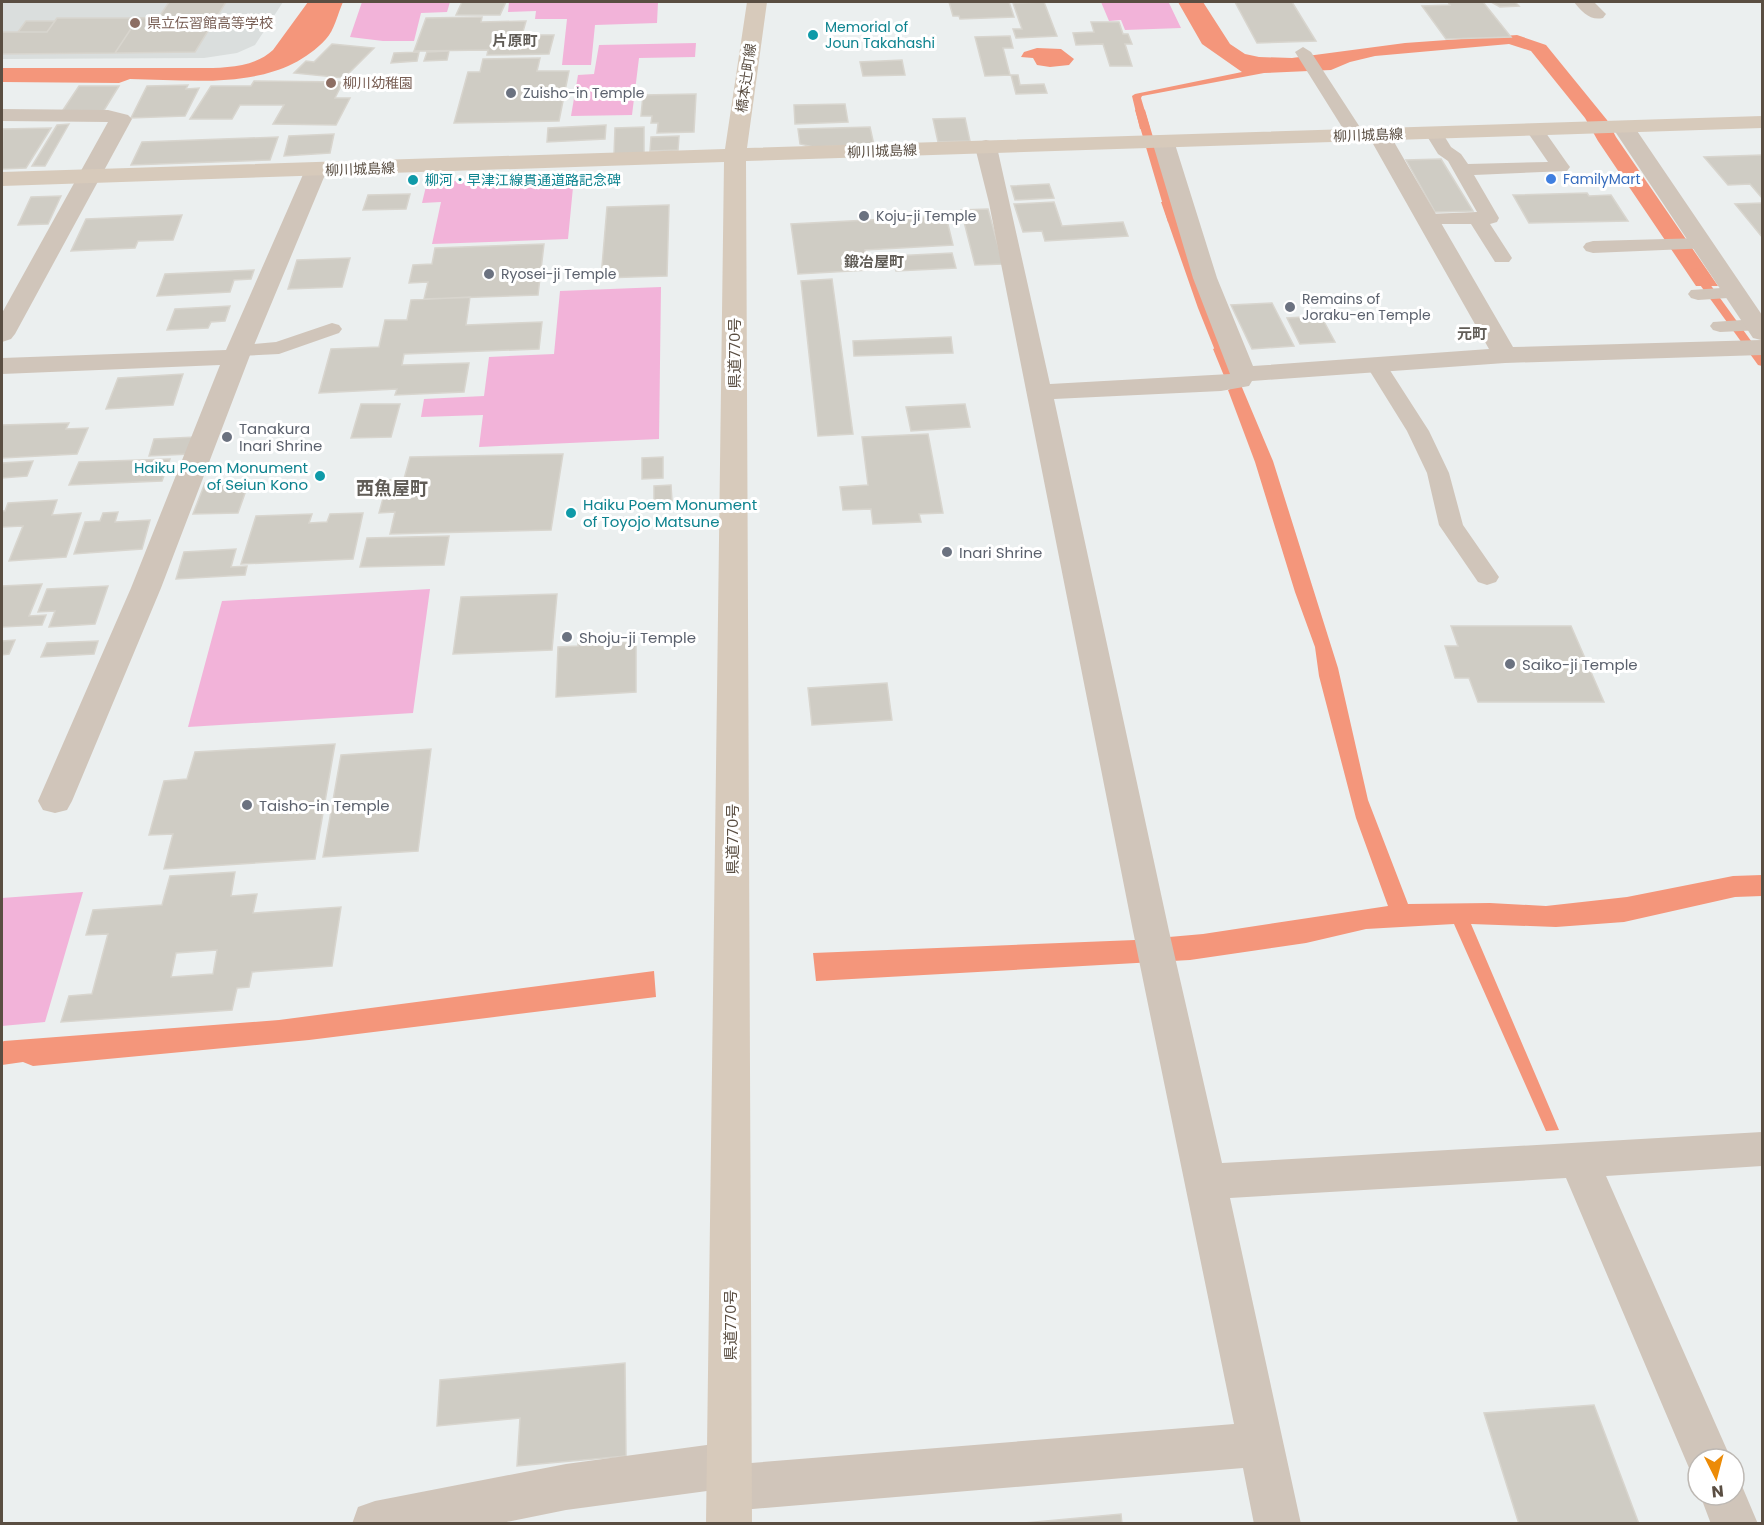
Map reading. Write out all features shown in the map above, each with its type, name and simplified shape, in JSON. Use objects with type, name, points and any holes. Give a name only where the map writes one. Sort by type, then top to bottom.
[{"type":"main road","name":"橋本辻町線","points":[[735,155],[757,2]]},
{"type":"main road","name":"柳川城島線","points":[[2,179],[1762,122]]},
{"type":"main road","name":"県道770号","points":[[729,1492],[735,155]]},
{"type":"street","points":[[2,115],[108,116],[121,119],[2,334]]},
{"type":"street","points":[[1040,392],[1234,379],[1505,355],[1736,348],[1758,336],[1617,127]]},
{"type":"street","points":[[1367,135],[1429,220],[1505,355]]},
{"type":"street","points":[[1151,142],[1205,278],[1234,379]]},
{"type":"street","points":[[986,147],[1040,392],[1154,947],[1278,1524]]},
{"type":"street","points":[[55,801],[146,588],[237,354],[315,170]]},
{"type":"street","points":[[2,366],[237,354]]},
{"type":"street","points":[[1206,1182],[1762,1149]]},
{"type":"street","points":[[1579,1160],[1703,1447]]},
{"type":"street","points":[[375,1524],[566,1487],[729,1492],[1262,1444]]},
{"type":"street","points":[[1728,1507],[1735,1524]]},
{"type":"lane","points":[[1303,52],[1316,72],[1367,135]]},
{"type":"lane","points":[[1462,170],[1561,167],[1535,130]]},
{"type":"lane","points":[[1429,220],[1490,218],[1455,158],[1444,150],[1434,133]]},
{"type":"lane","points":[[1477,218],[1502,258]]},
{"type":"lane","points":[[1593,247],[1698,244]]},
{"type":"lane","points":[[1698,294],[1731,293]]},
{"type":"lane","points":[[1720,326],[1758,336]]},
{"type":"lane","points":[[237,354],[279,348],[332,329]]},
{"type":"lane","points":[[1377,365],[1418,431],[1438,473],[1451,525],[1487,576]]},
{"type":"shaded area","name":"県立伝習館高等学校","points":[[2,2],[283,2],[255,45],[237,53],[204,58],[2,59]]},
{"type":"shaded area","points":[[308,2],[343,2],[329,36],[306,56],[284,68],[260,75],[208,81],[130,79],[119,83],[2,82],[2,68],[208,68],[248,64],[273,50]]},
{"type":"shaded area","points":[[362,2],[450,2],[447,12],[421,13],[414,41],[383,41],[350,37]]},
{"type":"shaded area","points":[[509,2],[658,2],[657,23],[595,25],[591,65],[562,65],[567,19],[535,19],[536,11],[508,12]]},
{"type":"shaded area","points":[[1101,2],[1169,3],[1181,28],[1125,30],[1121,20],[1109,21]]},
{"type":"shaded area","points":[[1178,2],[1203,2],[1230,44],[1245,54],[1259,57],[1292,58],[1405,43],[1517,35],[1546,45],[1607,120],[1616,137],[1718,286],[1696,286],[1598,141],[1585,118],[1531,51],[1509,44],[1375,56],[1350,62],[1331,70],[1264,73],[1142,96],[1150,128],[1140,129],[1132,96],[1135,94],[1242,72],[1202,44]]},
{"type":"shaded area","points":[[696,43],[695,57],[639,58],[632,115],[571,116],[578,75],[594,74],[599,45]]},
{"type":"shaded area","points":[[1037,48],[1061,49],[1074,59],[1069,65],[1050,67],[1037,65],[1033,58],[1021,57],[1024,52]]},
{"type":"shaded area","points":[[574,177],[568,239],[432,244],[441,202],[422,203],[427,182]]},
{"type":"shaded area","points":[[1161,202],[1170,202],[1187,242],[1232,367],[1222,368],[1198,308]]},
{"type":"shaded area","points":[[661,287],[659,439],[479,447],[483,415],[421,417],[424,399],[484,396],[489,357],[554,354],[560,291]]},
{"type":"shaded area","points":[[1241,385],[1273,461],[1338,668],[1368,800],[1408,904],[1490,903],[1546,906],[1627,897],[1733,876],[1762,875],[1762,896],[1735,897],[1624,922],[1556,927],[1471,924],[1559,1130],[1546,1131],[1454,924],[1366,929],[1306,943],[1190,960],[816,981],[813,953],[1135,940],[1203,934],[1388,906],[1356,818],[1319,676],[1315,647],[1295,592],[1255,462],[1228,390]]},
{"type":"shaded area","points":[[430,589],[413,713],[188,727],[222,601]]},
{"type":"shaded area","points":[[83,892],[45,1022],[2,1026],[2,898]]},
{"type":"shaded area","points":[[654,971],[656,997],[309,1040],[33,1066],[23,1062],[2,1065],[2,1042],[4,1041],[279,1020]]},
{"type":"building","points":[[169,2],[226,2],[195,52],[115,53],[138,18],[159,17]]},
{"type":"building","points":[[462,2],[506,2],[500,15],[456,15]]},
{"type":"building","points":[[949,2],[1009,2],[1014,17],[960,19],[959,16],[953,16]]},
{"type":"building","points":[[1044,2],[1057,36],[1016,38],[1013,29],[1022,29],[1013,3]]},
{"type":"building","points":[[1235,2],[1292,2],[1316,41],[1257,43]]},
{"type":"building","points":[[1448,2],[1483,2],[1511,37],[1446,39],[1422,6],[1450,5]]},
{"type":"building","points":[[1491,2],[1515,2],[1519,6],[1500,7]]},
{"type":"building","points":[[482,17],[481,22],[526,21],[522,35],[554,35],[549,54],[487,55],[488,50],[414,51],[426,18]]},
{"type":"building","points":[[57,18],[138,18],[115,53],[2,54],[2,32],[47,32]]},
{"type":"building","points":[[26,21],[55,21],[47,32],[18,32]]},
{"type":"building","points":[[1091,22],[1119,22],[1123,34],[1128,34],[1132,44],[1125,44],[1132,66],[1110,66],[1103,44],[1076,45],[1073,33],[1094,32]]},
{"type":"building","points":[[1010,36],[1013,48],[1003,48],[1011,75],[985,76],[975,37]]},
{"type":"building","points":[[332,44],[374,48],[344,78],[294,73],[306,61],[314,62]]},
{"type":"building","points":[[449,51],[447,60],[424,61],[427,52]]},
{"type":"building","points":[[419,52],[417,61],[391,63],[394,53]]},
{"type":"building","points":[[540,58],[537,71],[569,71],[559,121],[454,123],[468,72],[480,72],[483,59]]},
{"type":"building","points":[[902,60],[905,75],[863,76],[860,62]]},
{"type":"building","points":[[1011,75],[1018,75],[1020,85],[1044,84],[1047,93],[1016,94]]},
{"type":"building","points":[[254,81],[343,82],[335,98],[350,98],[336,125],[273,124],[284,105],[240,105],[232,119],[190,119],[211,86],[251,86]]},
{"type":"building","points":[[188,85],[186,89],[199,88],[185,116],[131,118],[147,86]]},
{"type":"building","points":[[79,86],[119,86],[103,112],[61,113]]},
{"type":"building","points":[[696,94],[694,132],[657,133],[658,123],[651,123],[652,116],[641,116],[643,95]]},
{"type":"building","points":[[845,104],[848,122],[795,124],[794,105]]},
{"type":"building","points":[[965,118],[970,141],[938,142],[933,119]]},
{"type":"building","points":[[69,124],[45,166],[32,166],[57,125]]},
{"type":"building","points":[[606,125],[605,139],[547,142],[548,128]]},
{"type":"building","points":[[644,127],[644,153],[614,154],[615,128]]},
{"type":"building","points":[[870,127],[874,145],[813,147],[800,144],[798,129]]},
{"type":"building","points":[[51,128],[26,168],[2,169],[3,129]]},
{"type":"building","points":[[334,134],[330,153],[284,156],[289,136]]},
{"type":"building","points":[[679,136],[678,150],[650,151],[651,137]]},
{"type":"building","points":[[278,137],[270,160],[131,165],[142,142]]},
{"type":"building","points":[[1762,155],[1762,198],[1750,184],[1728,185],[1704,157]]},
{"type":"building","points":[[1441,159],[1473,211],[1435,212],[1406,160]]},
{"type":"building","points":[[1049,184],[1054,198],[1015,200],[1011,186]]},
{"type":"building","points":[[1587,193],[1589,196],[1611,195],[1628,221],[1529,223],[1513,195]]},
{"type":"building","points":[[410,194],[406,209],[363,210],[368,195]]},
{"type":"building","points":[[61,196],[48,224],[18,225],[31,197]]},
{"type":"building","points":[[1054,202],[1062,226],[1123,222],[1128,236],[1045,241],[1042,231],[1023,232],[1014,204]]},
{"type":"building","points":[[1762,203],[1762,237],[1735,204]]},
{"type":"building","points":[[669,205],[667,276],[601,278],[607,207]]},
{"type":"building","points":[[988,209],[1003,264],[975,265],[961,210]]},
{"type":"building","points":[[182,215],[173,240],[138,241],[135,248],[71,251],[86,219]]},
{"type":"building","points":[[946,216],[953,245],[865,250],[869,270],[798,274],[791,224]]},
{"type":"building","points":[[544,244],[538,295],[424,299],[428,282],[409,283],[413,265],[432,264],[435,248]]},
{"type":"building","points":[[952,253],[956,268],[896,271],[893,256]]},
{"type":"building","points":[[350,258],[342,287],[288,289],[297,260]]},
{"type":"building","points":[[254,270],[251,279],[234,280],[230,292],[157,296],[165,274]]},
{"type":"building","points":[[832,279],[853,434],[818,436],[801,281]]},
{"type":"building","points":[[470,297],[466,325],[542,322],[539,349],[404,354],[402,365],[469,363],[464,392],[395,395],[397,389],[319,393],[331,349],[379,347],[385,320],[407,320],[411,300]]},
{"type":"building","points":[[1272,303],[1294,346],[1252,349],[1231,305]]},
{"type":"building","points":[[230,306],[225,321],[211,322],[208,328],[167,330],[175,309]]},
{"type":"building","points":[[1321,316],[1335,342],[1300,344],[1287,318]]},
{"type":"building","points":[[951,337],[953,353],[854,356],[853,341]]},
{"type":"building","points":[[183,374],[173,405],[106,409],[118,378]]},
{"type":"building","points":[[361,404],[400,404],[391,437],[351,438]]},
{"type":"building","points":[[965,404],[970,427],[911,431],[906,407]]},
{"type":"building","points":[[69,423],[66,429],[88,428],[77,454],[2,458],[2,425]]},
{"type":"building","points":[[928,434],[943,513],[919,514],[921,522],[873,524],[871,509],[843,510],[840,487],[868,485],[862,437]]},
{"type":"building","points":[[195,437],[190,454],[149,456],[154,439]]},
{"type":"building","points":[[563,454],[551,530],[390,534],[395,512],[379,513],[388,480],[404,479],[410,457]]},
{"type":"building","points":[[663,457],[663,478],[642,479],[642,458]]},
{"type":"building","points":[[170,459],[162,481],[69,485],[79,462]]},
{"type":"building","points":[[33,461],[27,476],[2,478],[2,463]]},
{"type":"building","points":[[249,482],[238,513],[193,514],[205,483]]},
{"type":"building","points":[[671,485],[672,501],[654,503],[654,486]]},
{"type":"building","points":[[57,500],[52,515],[81,513],[66,557],[9,561],[23,526],[2,527],[2,511],[5,511],[8,503]]},
{"type":"building","points":[[118,512],[115,522],[150,520],[142,549],[74,554],[85,522],[100,521],[103,513]]},
{"type":"building","points":[[363,513],[353,559],[241,564],[256,516],[312,514],[309,523],[327,522],[330,514]]},
{"type":"building","points":[[449,536],[444,565],[360,567],[367,538]]},
{"type":"building","points":[[236,549],[231,567],[247,566],[245,575],[176,579],[184,552]]},
{"type":"building","points":[[42,584],[29,616],[46,615],[42,625],[2,627],[2,586]]},
{"type":"building","points":[[108,586],[95,624],[49,627],[55,611],[38,612],[47,589]]},
{"type":"building","points":[[557,594],[552,650],[453,654],[461,597]]},
{"type":"building","points":[[1451,626],[1571,626],[1604,702],[1478,702],[1469,678],[1455,678],[1445,646],[1458,646]]},
{"type":"building","points":[[618,634],[618,643],[636,642],[636,692],[556,697],[558,647],[578,646],[578,637]]},
{"type":"building","points":[[15,640],[9,654],[2,655],[2,641]]},
{"type":"building","points":[[98,641],[94,654],[41,657],[47,643]]},
{"type":"building","points":[[887,683],[892,720],[812,725],[808,688]]},
{"type":"building","points":[[335,744],[315,859],[164,869],[173,834],[149,835],[164,781],[187,779],[195,752]]},
{"type":"building","points":[[431,749],[418,851],[323,857],[341,755]]},
{"type":"building","points":[[235,872],[231,896],[257,894],[253,913],[341,907],[332,966],[252,972],[249,987],[237,988],[232,1010],[61,1022],[69,996],[92,994],[108,934],[86,935],[93,910],[162,905],[170,876]],"holes":[[[217,950],[213,974],[171,977],[176,953]]]},
{"type":"building","points":[[625,1363],[626,1456],[517,1466],[520,1418],[437,1426],[440,1380]]},
{"type":"building","points":[[1594,1405],[1639,1524],[1519,1524],[1484,1413]]},
{"type":"building","points":[[1121,1514],[1122,1524],[1012,1524]]},
{"type":"waterway","points":[[1140,110],[1173,222]]},
{"type":"waterway","points":[[1695,271],[1762,363]]},
{"type":"waterway","points":[[1219,349],[1237,393]]},
{"type":"place","name":"県立伝習館高等学校","points":[[135,23]]},
{"type":"place","name":"Memorial of Joun Takahashi","points":[[813,35]]},
{"type":"place","name":"柳川幼稚園","points":[[331,83]]},
{"type":"place","name":"Zuisho-in Temple","points":[[511,93]]},
{"type":"place","name":"FamilyMart","points":[[1551,179]]},
{"type":"place","name":"柳河・早津江線貫通道路記念碑","points":[[413,180]]},
{"type":"place","name":"Koju-ji Temple","points":[[864,216]]},
{"type":"place","name":"Ryosei-ji Temple","points":[[489,274]]},
{"type":"place","name":"Remains of Joraku-en Temple","points":[[1290,307]]},
{"type":"place","name":"Tanakura Inari Shrine","points":[[227,437]]},
{"type":"place","name":"Haiku Poem Monument of Seiun Kono","points":[[320,476]]},
{"type":"place","name":"Haiku Poem Monument of Toyojo Matsune","points":[[571,513]]},
{"type":"place","name":"Inari Shrine","points":[[947,552]]},
{"type":"place","name":"Shoju-ji Temple","points":[[567,637]]},
{"type":"place","name":"Saiko-ji Temple","points":[[1510,664]]},
{"type":"place","name":"Taisho-in Temple","points":[[247,805]]},
{"type":"district","name":"片原町","points":[[515,40]]},
{"type":"district","name":"鍛冶屋町","points":[[874,261]]},
{"type":"district","name":"元町","points":[[1472,333]]},
{"type":"district","name":"西魚屋町","points":[[392,488]]}]
